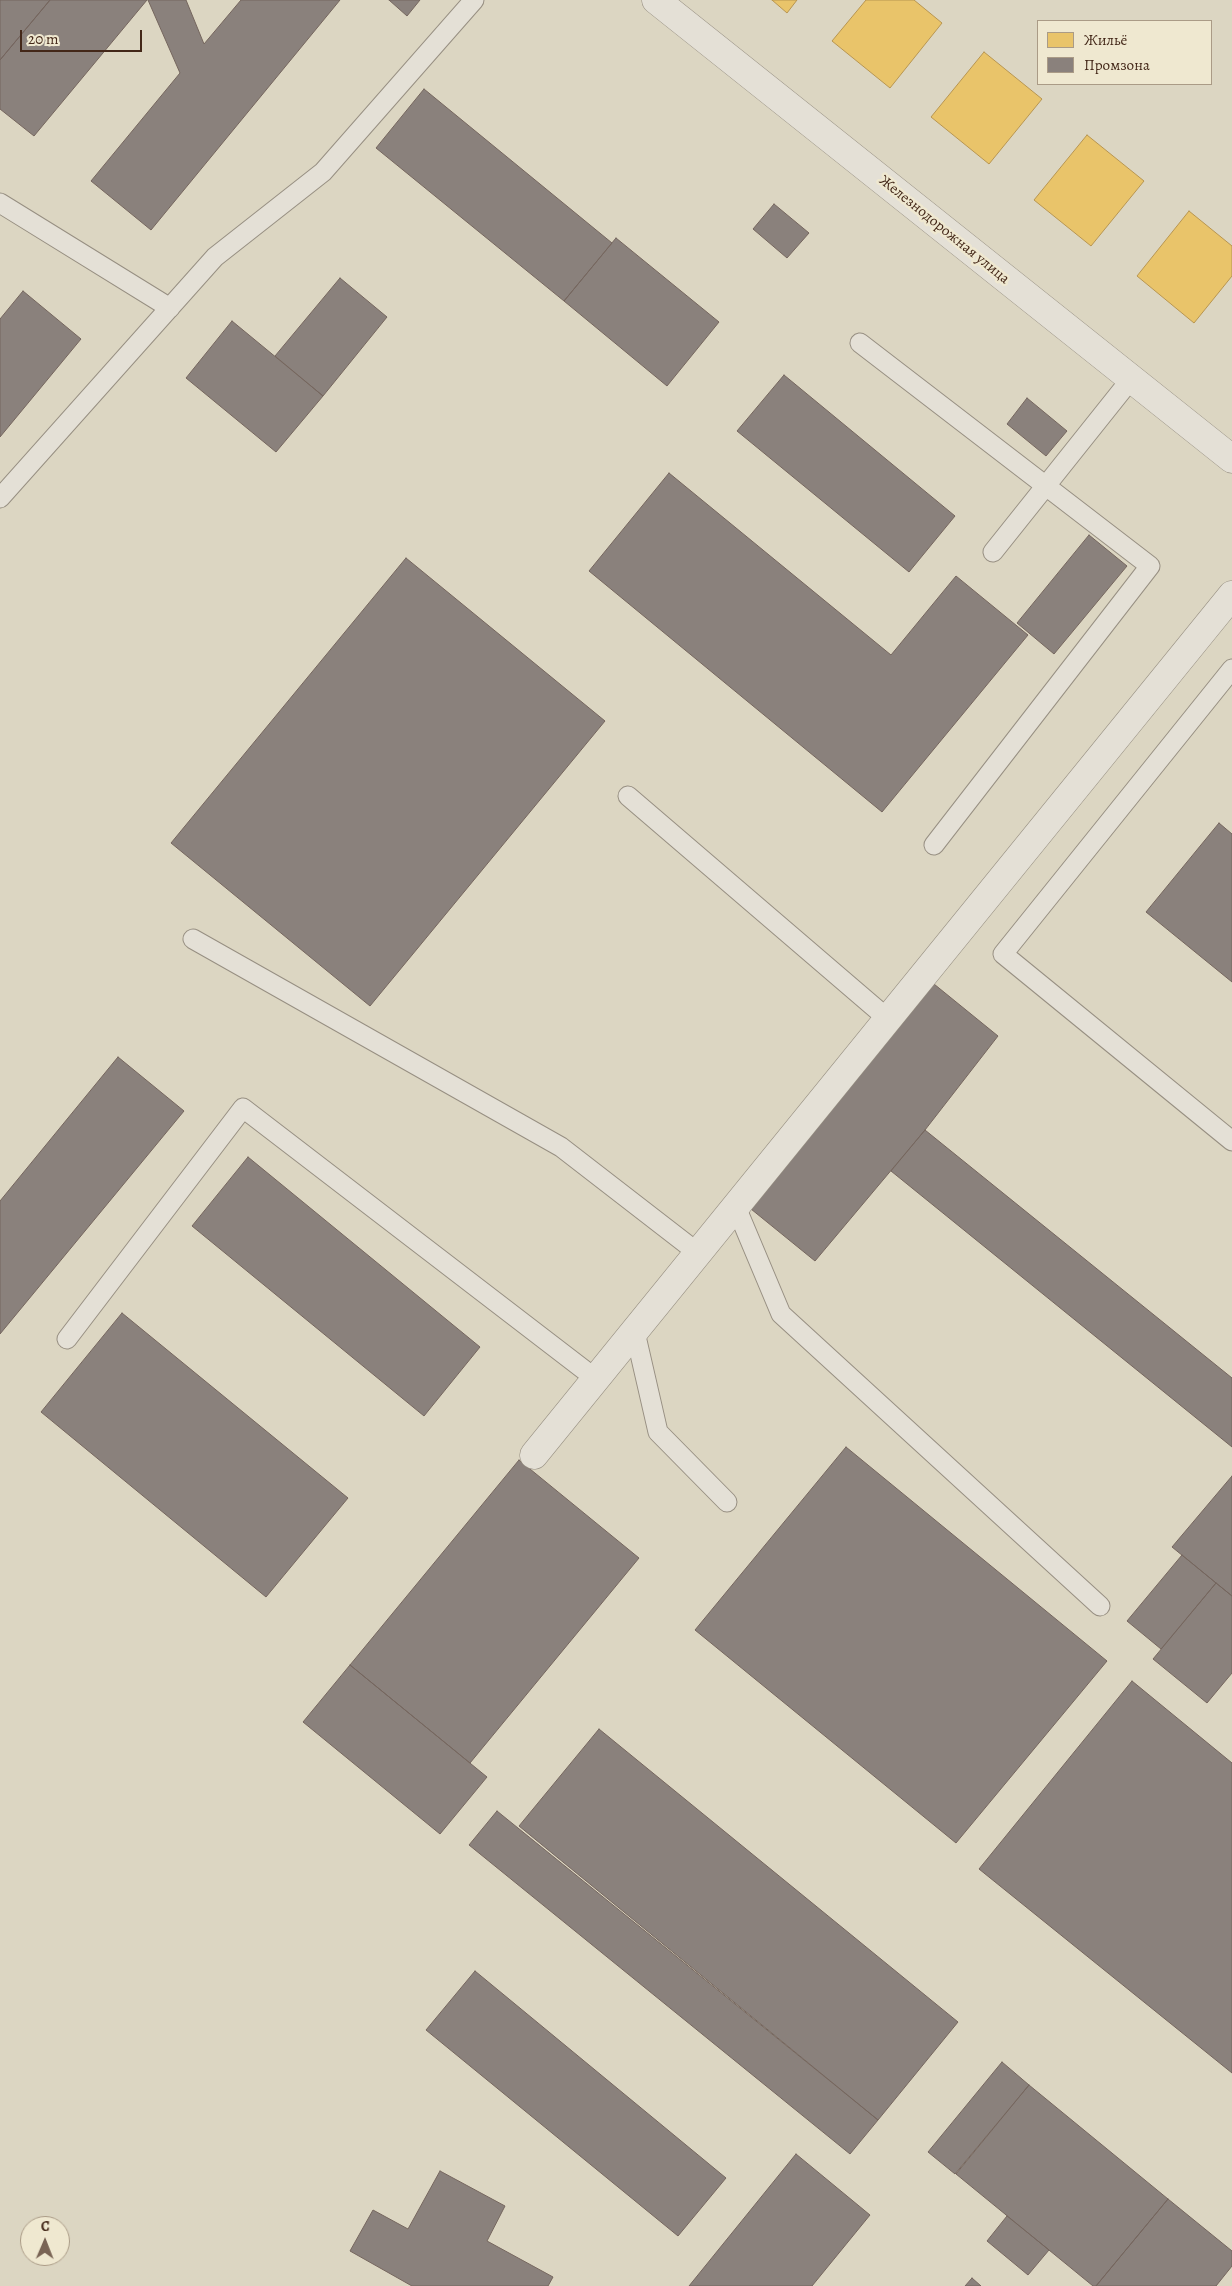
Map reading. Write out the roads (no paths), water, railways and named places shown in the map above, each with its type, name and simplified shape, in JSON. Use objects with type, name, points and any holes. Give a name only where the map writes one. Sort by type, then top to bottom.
[{"type":"street","name":"Железнодорожная улица","points":[[656,0],[1232,459]]},
{"type":"street","points":[[534,1455],[1232,595]]},
{"type":"lane","points":[[0,498],[215,257],[323,172],[474,0]]},
{"type":"lane","points":[[0,203],[170,308]]},
{"type":"lane","points":[[860,343],[1150,566],[934,845]]},
{"type":"lane","points":[[993,552],[1131,379]]},
{"type":"lane","points":[[1232,669],[1003,954],[1232,1141]]},
{"type":"lane","points":[[628,796],[888,1020]]},
{"type":"lane","points":[[193,940],[561,1147],[698,1253]]},
{"type":"lane","points":[[68,1340],[243,1108],[596,1379]]},
{"type":"lane","points":[[736,1207],[781,1314],[1100,1606]]},
{"type":"lane","points":[[635,1332],[658,1432],[727,1502]]}]
